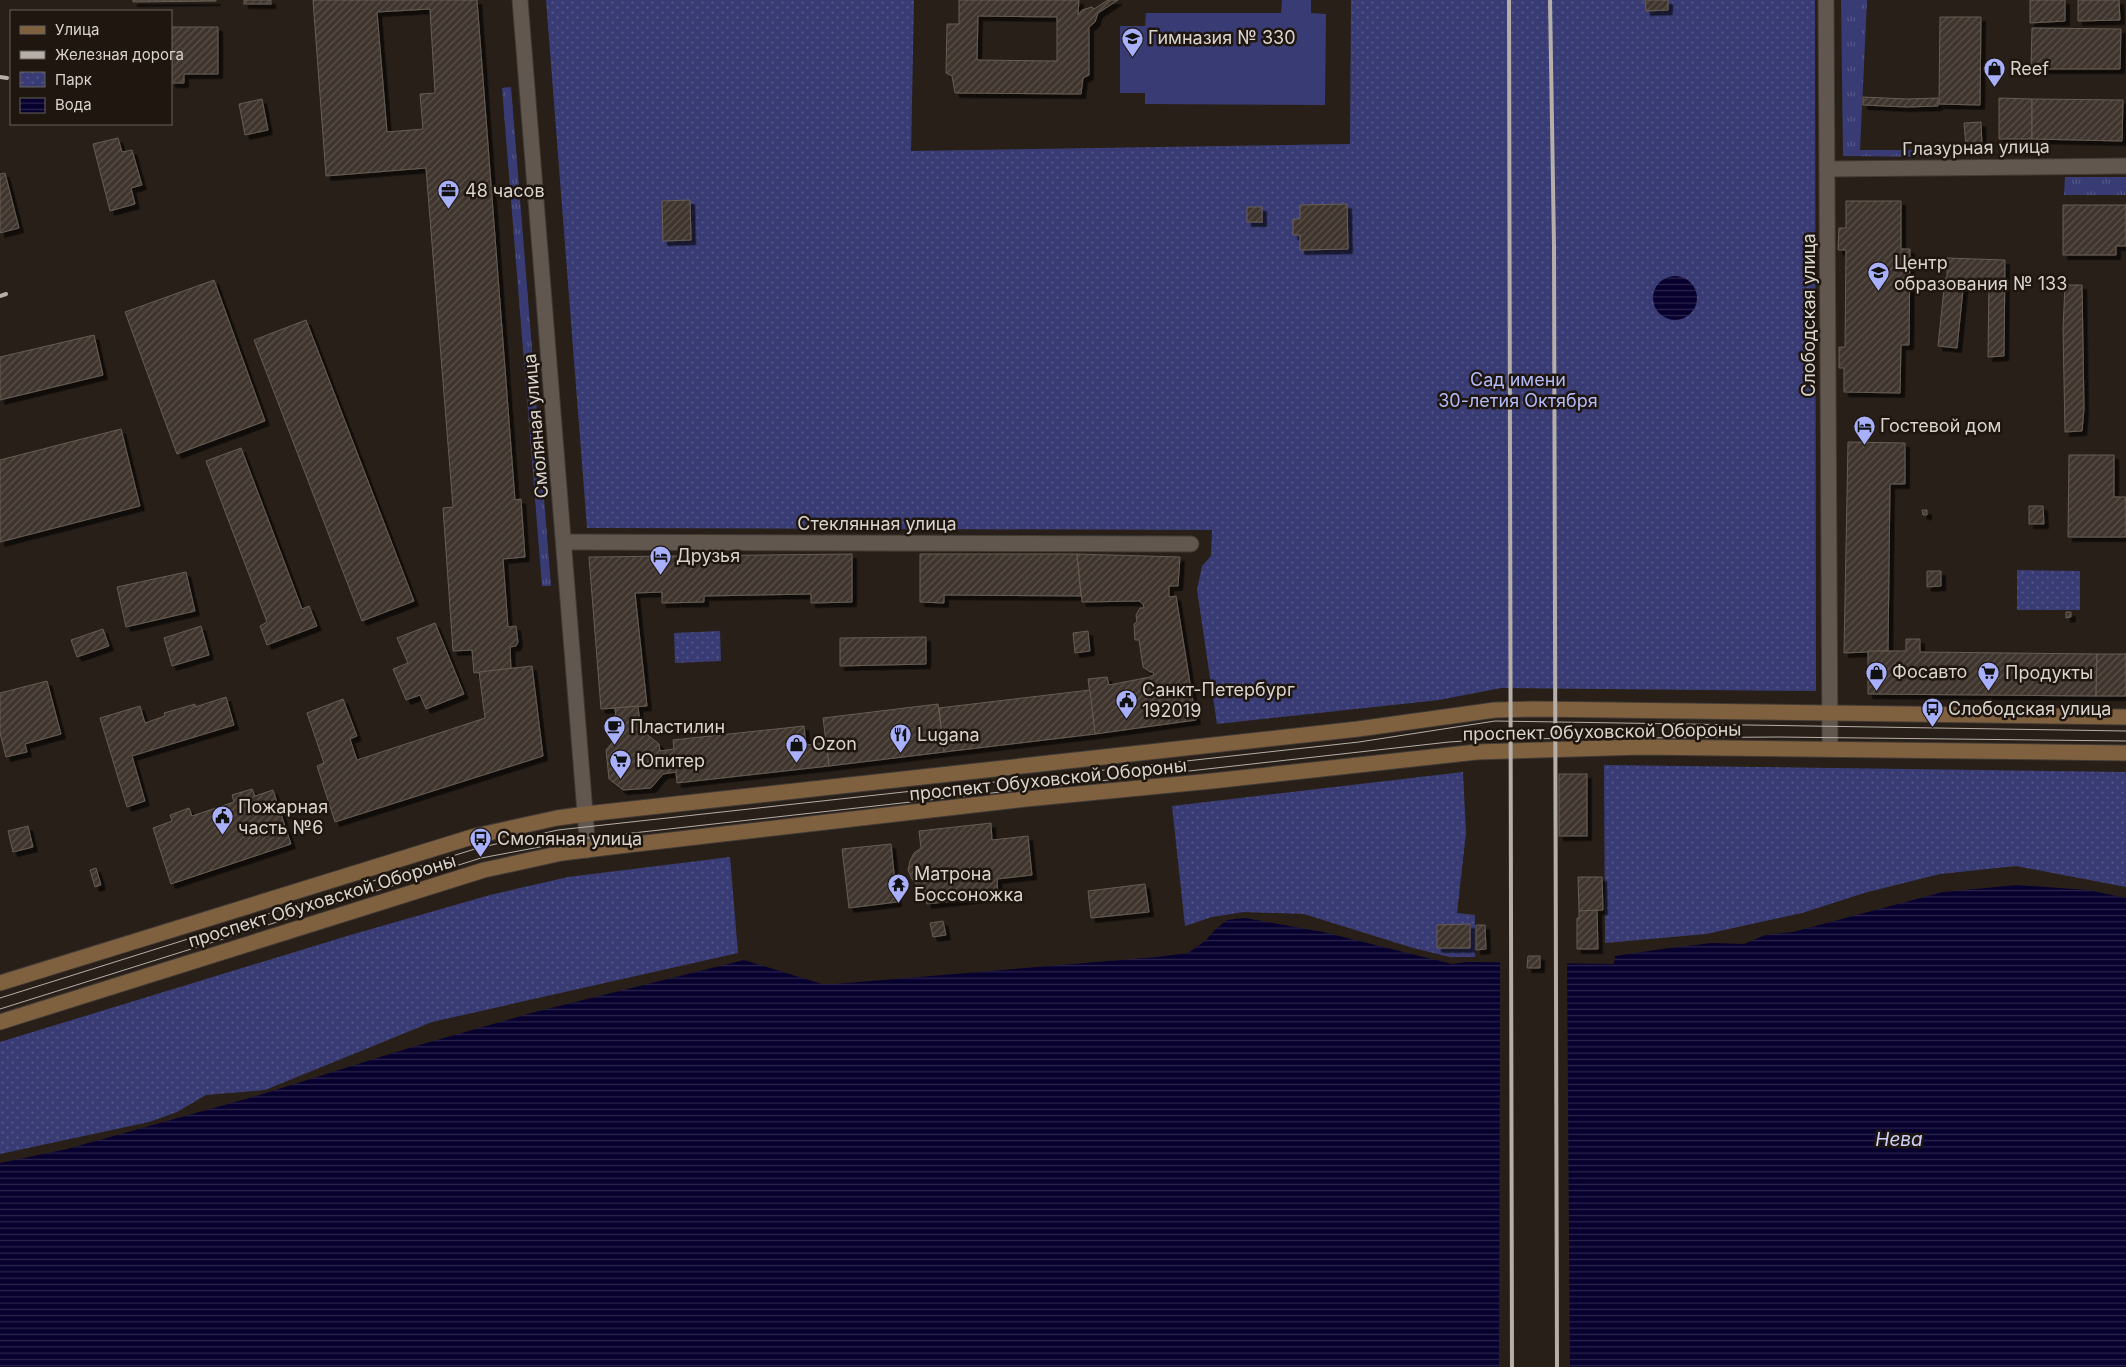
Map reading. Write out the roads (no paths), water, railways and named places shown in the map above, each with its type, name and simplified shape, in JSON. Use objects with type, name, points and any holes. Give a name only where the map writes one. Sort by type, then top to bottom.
[{"type":"main road","name":"проспект Обуховской Обороны","points":[[0,983],[475,836],[556,818],[586,814],[1358,730],[1495,710],[2126,717]]},
{"type":"main road","name":"проспект Обуховской Обороны","points":[[0,1022],[484,870],[588,850],[1026,799],[1212,782],[1477,752],[1603,747],[2126,753]]},
{"type":"street","name":"Смоляная улица","points":[[520,0],[588,850]]},
{"type":"street","name":"Слободская улица","points":[[1826,0],[1830,749]]},
{"type":"street","name":"Глазурная улица","points":[[1826,168],[2126,166]]},
{"type":"street","name":"Стеклянная улица","points":[[564,542],[1191,544]]},
{"type":"water","points":[[1679,276],[1691,282],[1696,289],[1696,307],[1691,314],[1684,319],[1671,320],[1663,317],[1656,310],[1653,294],[1656,286],[1663,279]]},
{"type":"water","name":"Нева","points":[[2017,885],[2088,890],[2126,898],[2126,1367],[0,1367],[0,1163],[67,1149],[253,1097],[409,1048],[535,1012],[744,960],[822,984],[835,984],[1188,953],[1205,941],[1227,920],[1245,918],[1323,932],[1452,964],[1467,962],[1614,964],[1615,956],[1712,943],[1744,944],[1765,935],[1793,932],[1943,892]]},
{"type":"tram line","points":[[0,998],[478,848],[558,830],[1359,742],[1495,721],[2126,731]]},
{"type":"tram line","points":[[0,1009],[481,858],[588,838],[1449,742],[1495,739],[1778,737],[2126,741]]},
{"type":"railway","points":[[1509,0],[1512,1367]]},
{"type":"railway","points":[[1550,0],[1554,245],[1557,1367]]},
{"type":"railway","points":[[0,77],[7,78]]},
{"type":"railway","points":[[0,296],[6,294]]},
{"type":"place","name":"Гимназия № 330","points":[[1132,57]]},
{"type":"place","name":"Reef","points":[[1994,88]]},
{"type":"place","name":"48 часов","points":[[449,210]]},
{"type":"place","name":"Центр образования № 133","points":[[1878,292]]},
{"type":"place","name":"Гостевой дом","points":[[1864,445]]},
{"type":"place","name":"Друзья","points":[[660,575]]},
{"type":"place","name":"Фосавто","points":[[1876,691]]},
{"type":"place","name":"Продукты","points":[[1989,692]]},
{"type":"place","name":"Санкт-Петербург 192019","points":[[1126,719]]},
{"type":"place","name":"Слободская улица","points":[[1932,728]]},
{"type":"place","name":"Пластилин","points":[[614,746]]},
{"type":"place","name":"Lugana","points":[[901,754]]},
{"type":"place","name":"Ozon","points":[[796,763]]},
{"type":"place","name":"Юпитер","points":[[620,780]]},
{"type":"place","name":"Пожарная часть №6","points":[[222,836]]},
{"type":"place","name":"Смоляная улица","points":[[481,858]]},
{"type":"place","name":"Матрона Боссоножка","points":[[898,903]]},
{"type":"park label","name":"Сад имени 30-летия Октября","points":[[1518,390]]}]
